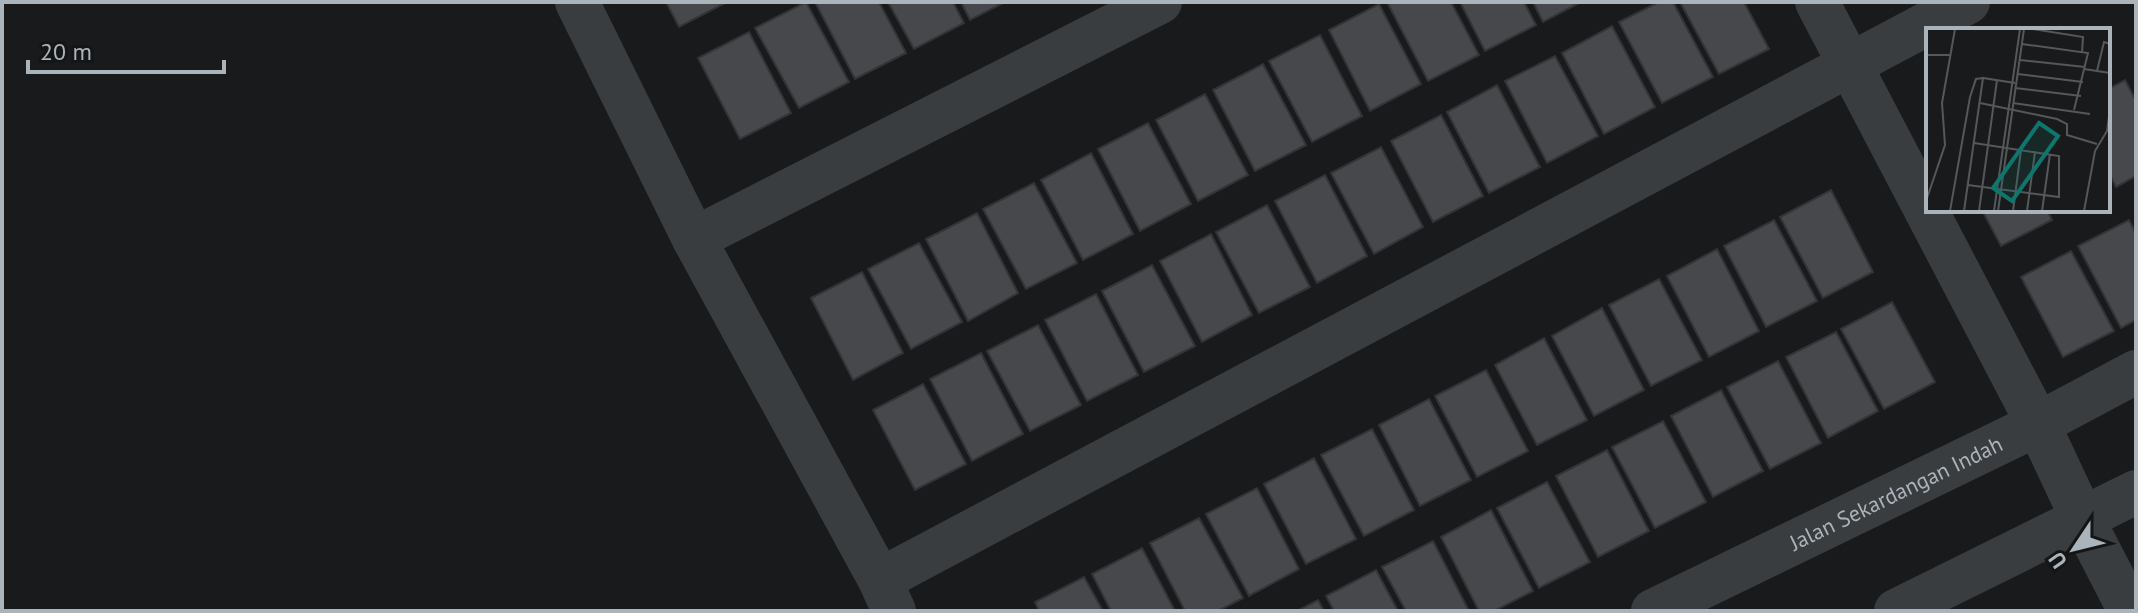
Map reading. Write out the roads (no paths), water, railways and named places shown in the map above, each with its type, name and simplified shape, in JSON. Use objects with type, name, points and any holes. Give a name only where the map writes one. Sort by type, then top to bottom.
[{"type":"street","points":[[577,2],[694,239],[887,596],[1850,63],[1968,2]]},
{"type":"street","points":[[694,239],[1160,2]]},
{"type":"street","points":[[1817,2],[1926,209]]},
{"type":"street","points":[[1928,212],[2038,424],[2130,611]]},
{"type":"street","name":"Jalan Sekardangan Indah","points":[[1653,611],[2038,424],[2136,372]]},
{"type":"street","points":[[1896,611],[2136,492]]}]
